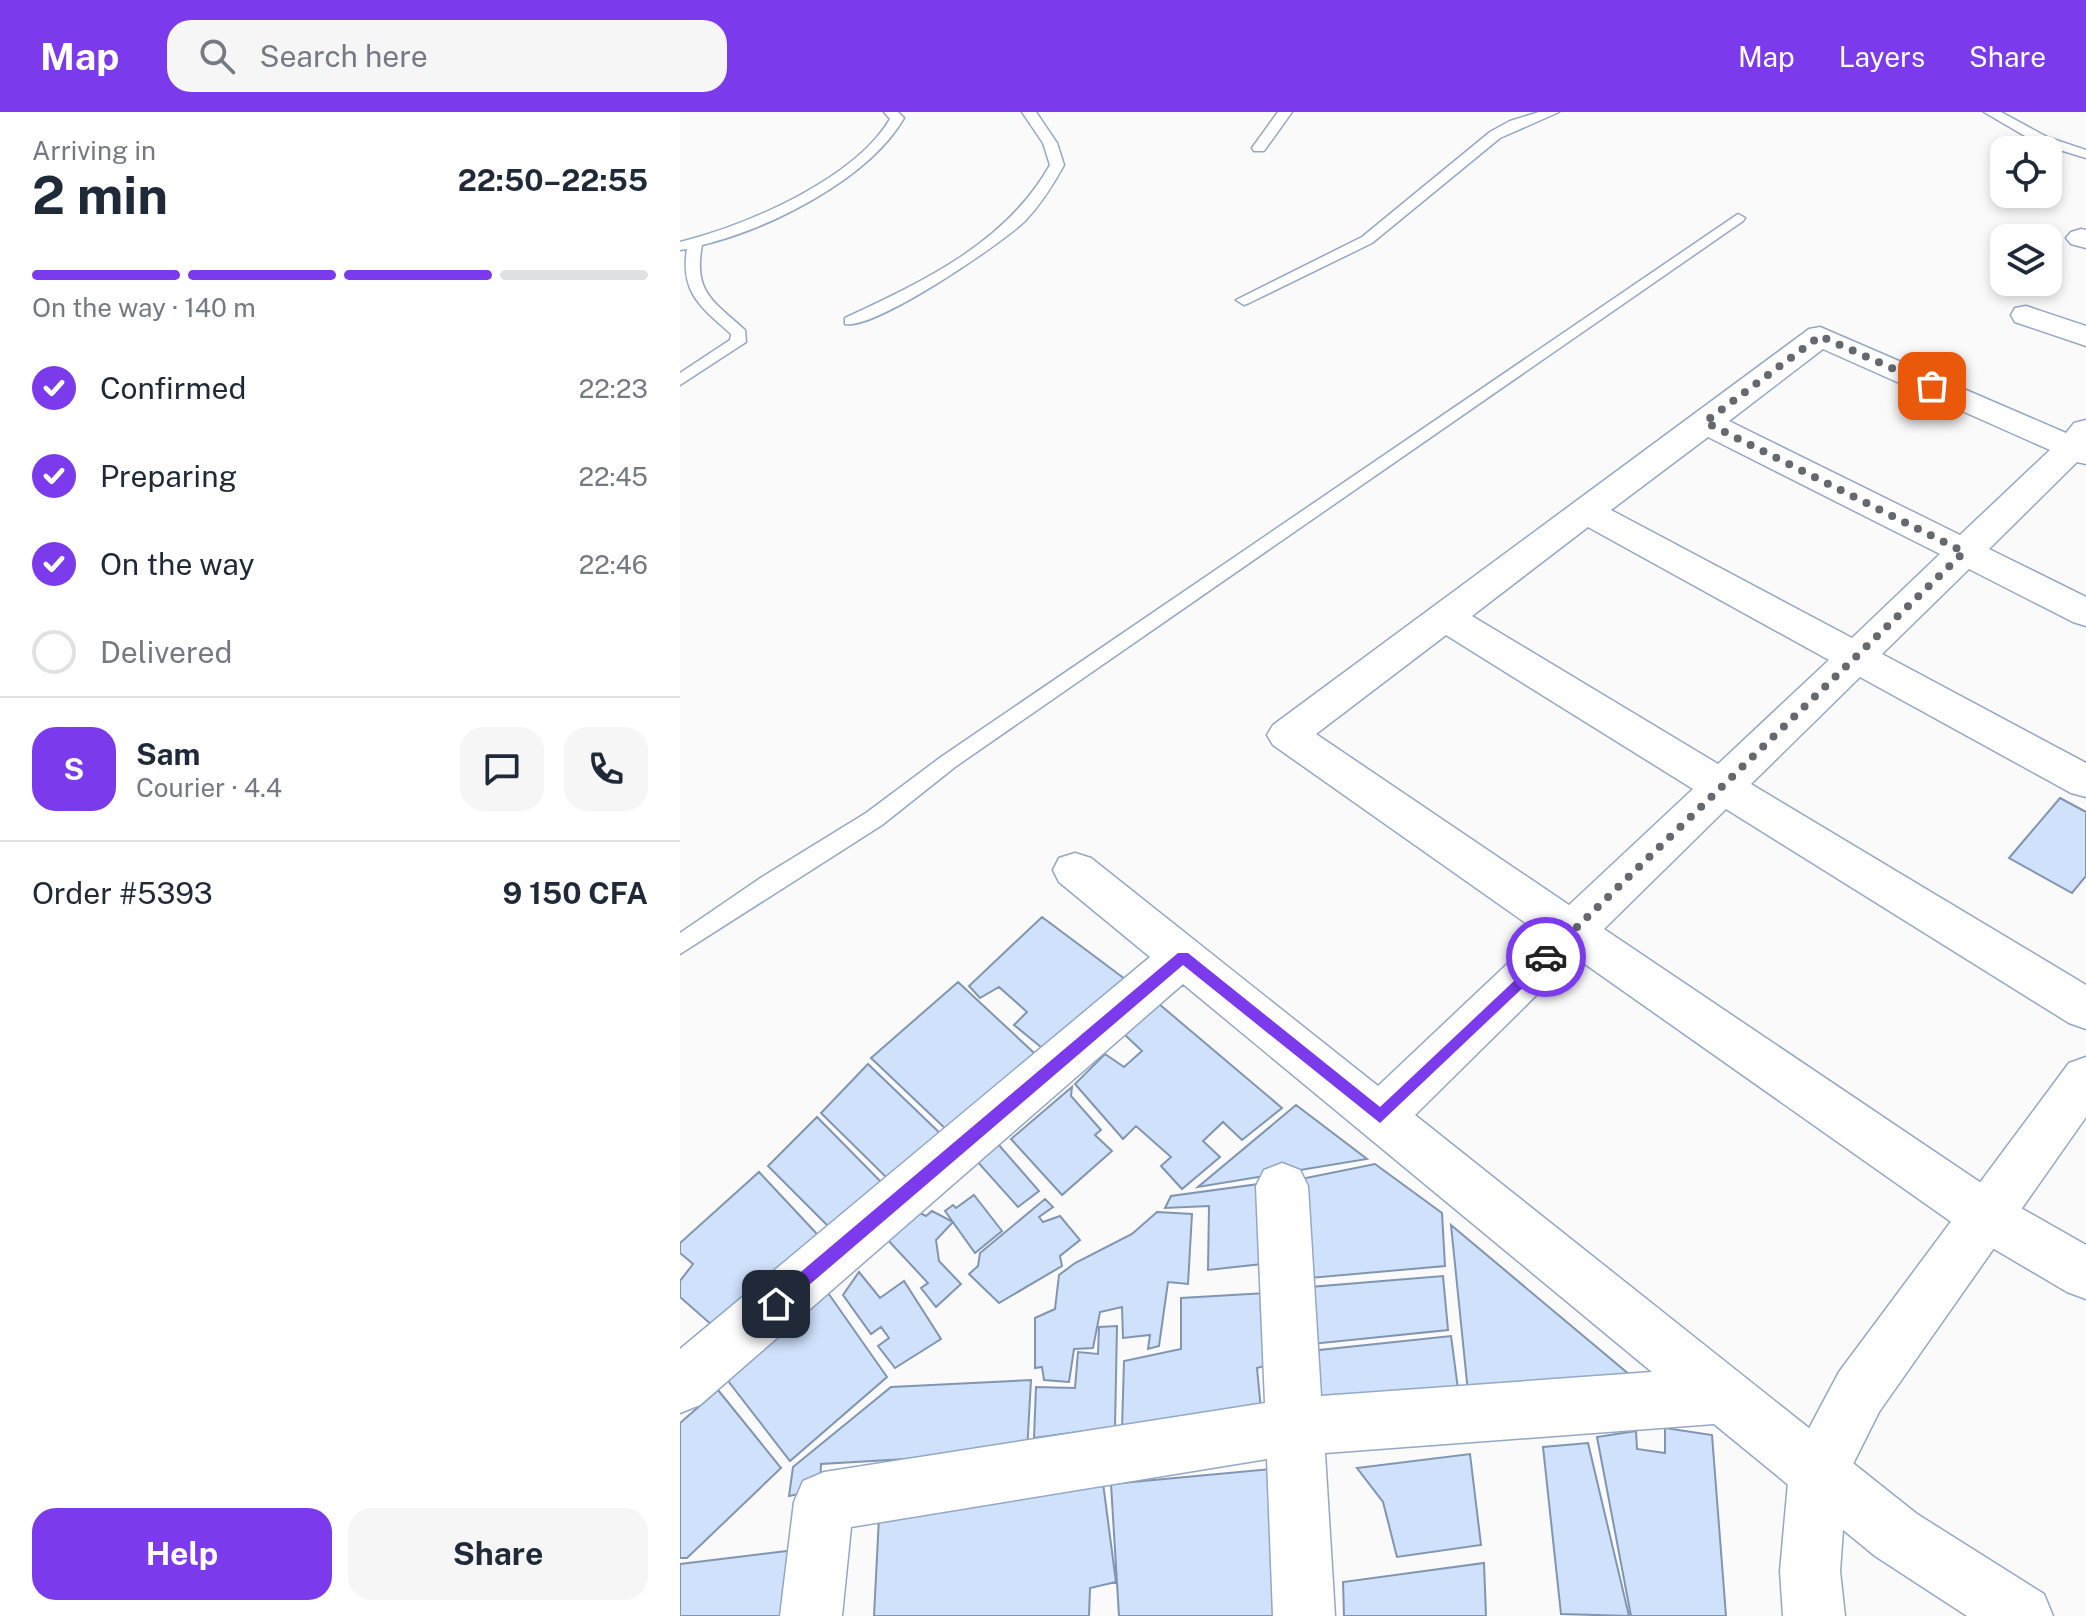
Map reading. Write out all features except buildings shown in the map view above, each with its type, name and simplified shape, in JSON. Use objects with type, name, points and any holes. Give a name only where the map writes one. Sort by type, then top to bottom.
[{"type":"street","points":[[2026,315],[2086,337]]},
{"type":"street","points":[[1380,1117],[1572,931],[1721,787],[1855,657],[1964,552],[2081,444],[1820,336],[1287,735],[1572,931],[1986,1216],[2086,1274]]},
{"type":"street","points":[[1705,422],[2086,613]]},
{"type":"street","points":[[1586,511],[2086,782]]},
{"type":"street","points":[[1445,617],[2086,1009]]},
{"type":"street","points":[[1075,870],[1896,1535],[2022,1616]]},
{"type":"street","points":[[680,1385],[1183,957]]},
{"type":"street","points":[[1814,1616],[1810,1571],[1818,1472],[1859,1392],[2086,1078]]},
{"type":"street","points":[[1282,1186],[1297,1426],[1304,1616]]},
{"type":"street","points":[[811,1616],[824,1502],[1297,1426],[1724,1395]]},
{"type":"lane","points":[[680,380],[738,342],[739,333],[691,285],[687,245],[742,228],[839,176],[877,150],[894,131],[897,118],[891,112]]},
{"type":"lane","points":[[851,321],[913,290],[983,248],[1022,216],[1048,187],[1057,165],[1050,143],[1029,112]]},
{"type":"lane","points":[[1259,148],[1285,112]]},
{"type":"lane","points":[[1244,300],[1367,240],[1495,135],[1515,124],[1552,112]]},
{"type":"lane","points":[[1991,112],[2042,140],[2086,154]]},
{"type":"lane","points":[[680,945],[770,883],[874,819],[961,753],[1738,218]]},
{"type":"way so far","points":[[1546,957],[1964,552],[1705,422],[1820,336],[1932,386]]},
{"type":"route","points":[[776,1304],[1183,957],[1380,1117],[1546,957]]}]
